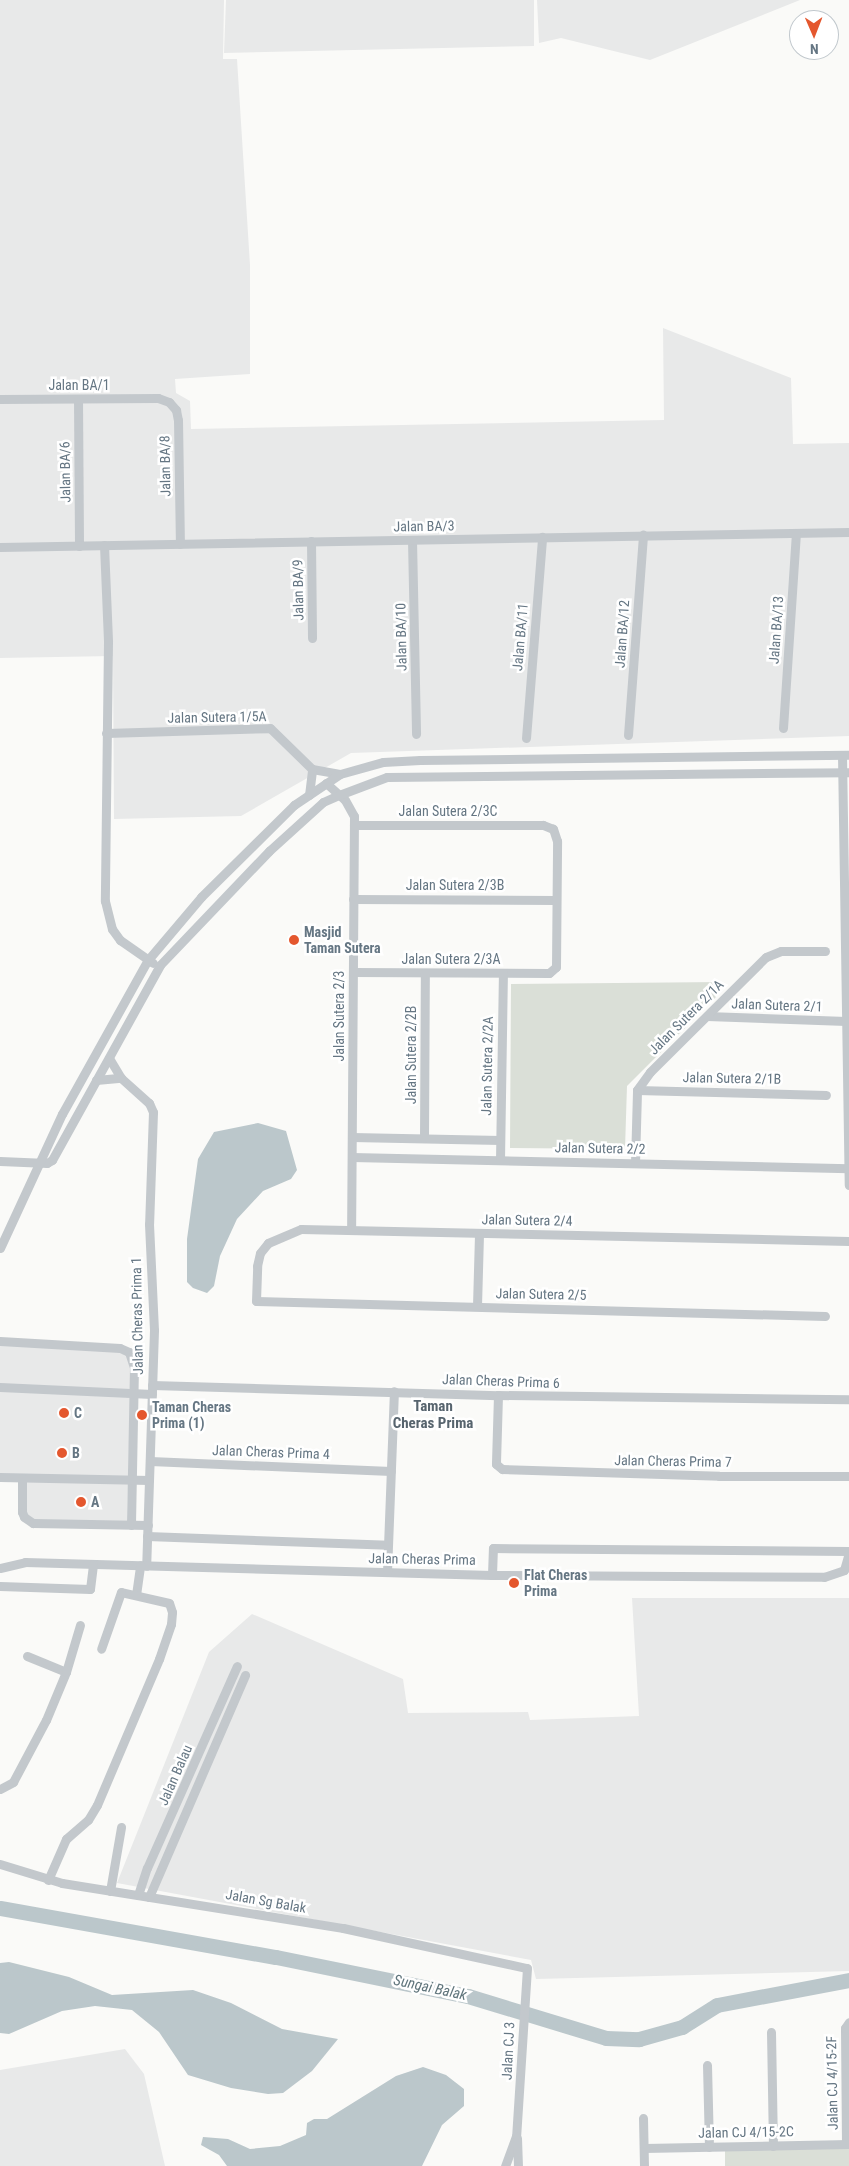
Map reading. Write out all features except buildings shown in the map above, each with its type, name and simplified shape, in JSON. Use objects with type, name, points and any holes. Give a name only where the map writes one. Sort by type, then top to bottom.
[{"type":"street","name":"Jalan BA/1","points":[[0,399],[158,398]]},
{"type":"street","name":"Jalan BA/8","points":[[158,398],[176,410],[178,420],[180,544]]},
{"type":"street","name":"Jalan BA/6","points":[[78,399],[79,546]]},
{"type":"street","name":"Jalan BA/3","points":[[0,547],[849,532]]},
{"type":"street","name":"Jalan BA/13","points":[[782,728],[796,533]]},
{"type":"street","name":"Jalan BA/12","points":[[628,735],[643,535]]},
{"type":"street","name":"Jalan BA/11","points":[[526,738],[542,537]]},
{"type":"street","name":"Jalan BA/10","points":[[412,540],[416,734]]},
{"type":"street","name":"Jalan BA/9","points":[[311,541],[312,638]]},
{"type":"street","points":[[104,545],[108,642],[106,733],[107,915],[120,940],[147,960],[160,965]]},
{"type":"street","name":"Jalan Sutera 1/5A","points":[[106,733],[270,728],[312,769]]},
{"type":"street","points":[[0,1248],[39,1162],[99,1045],[147,960],[201,897],[294,805],[340,774],[383,762],[411,760],[845,755],[849,1185]]},
{"type":"street","points":[[309,795],[312,769],[340,774]]},
{"type":"street","points":[[0,1161],[39,1162],[52,1160],[160,965],[269,851],[323,802],[338,795],[388,777],[846,772]]},
{"type":"street","name":"Jalan Sutera 2/3","points":[[326,783],[351,809],[354,824],[351,1230]]},
{"type":"street","name":"Jalan Sutera 2/3C","points":[[354,824],[543,825],[553,829],[557,841],[556,900]]},
{"type":"street","name":"Jalan Sutera 2/3B","points":[[353,899],[556,900]]},
{"type":"street","name":"Jalan Sutera 2/3A","points":[[353,972],[549,973],[556,967],[556,900]]},
{"type":"street","name":"Jalan Sutera 2/1A","points":[[637,1090],[650,1072],[773,952],[825,951]]},
{"type":"street","name":"Jalan Sutera 2/2B","points":[[424,1138],[425,972]]},
{"type":"street","name":"Jalan Sutera 2/2A","points":[[500,1160],[503,973]]},
{"type":"street","name":"Jalan Sutera 2/1","points":[[707,1016],[846,1021]]},
{"type":"street","name":"Jalan Cheras Prima 1","points":[[109,1058],[121,1078],[149,1103],[152,1112],[149,1224],[154,1330],[150,1461],[147,1536],[137,1592]]},
{"type":"street","points":[[96,1080],[121,1078]]},
{"type":"street","points":[[635,1163],[637,1090]]},
{"type":"street","name":"Jalan Sutera 2/1B","points":[[637,1090],[826,1095]]},
{"type":"street","points":[[352,1137],[500,1140]]},
{"type":"street","name":"Jalan Sutera 2/2","points":[[352,1157],[849,1168]]},
{"type":"street","name":"Jalan Sutera 2/4","points":[[256,1301],[257,1266],[260,1253],[268,1243],[301,1229],[849,1241]]},
{"type":"street","points":[[477,1306],[480,1233]]},
{"type":"street","name":"Jalan Sutera 2/5","points":[[256,1301],[825,1316]]},
{"type":"street","points":[[0,1341],[120,1348],[129,1352],[134,1367],[130,1525]]},
{"type":"street","name":"Jalan Cheras Prima 6","points":[[0,1387],[132,1394],[152,1389],[849,1399]]},
{"type":"street","points":[[386,1572],[394,1392]]},
{"type":"street","name":"Jalan Cheras Prima 7","points":[[498,1395],[497,1467],[595,1473],[849,1476]]},
{"type":"street","name":"Jalan Cheras Prima 4","points":[[150,1461],[391,1471]]},
{"type":"street","points":[[0,1477],[149,1480]]},
{"type":"street","points":[[22,1478],[22,1512],[28,1521],[148,1525]]},
{"type":"street","points":[[147,1536],[388,1545]]},
{"type":"street","points":[[492,1575],[493,1548],[849,1552]]},
{"type":"street","name":"Jalan Cheras Prima","points":[[0,1568],[13,1563],[93,1564],[142,1568],[492,1575],[824,1577],[844,1570],[849,1552]]},
{"type":"street","points":[[0,1586],[90,1588],[93,1564]]},
{"type":"street","points":[[48,1880],[66,1839],[88,1820],[97,1805],[156,1667],[170,1624],[172,1612],[169,1603],[137,1592],[120,1592],[101,1649]]},
{"type":"street","points":[[0,1789],[13,1782],[46,1720],[66,1672],[80,1625]]},
{"type":"street","points":[[27,1656],[66,1672]]},
{"type":"street","name":"Jalan Balau","points":[[138,1895],[147,1868],[237,1666]]},
{"type":"street","points":[[149,1897],[245,1675]]},
{"type":"street","points":[[110,1891],[120,1827]]},
{"type":"street","points":[[0,1857],[13,1869]]},
{"type":"street","name":"Jalan Sg Balak","points":[[0,1864],[48,1880],[343,1928],[527,1968]]},
{"type":"street","name":"Jalan CJ 3","points":[[505,2166],[516,2136],[527,1968]]},
{"type":"street","name":"Jalan CJ 4/15-2F","points":[[848,2022],[845,2028],[848,2144]]},
{"type":"street","points":[[771,2032],[773,2146]]},
{"type":"street","points":[[707,2065],[709,2147]]},
{"type":"street","points":[[643,2118],[644,2166]]},
{"type":"street","name":"Jalan CJ 3","points":[[516,2136],[520,2148],[518,2166]]},
{"type":"street","name":"Jalan CJ 4/15-2C","points":[[644,2148],[848,2144]]},
{"type":"shaded area","points":[[0,0],[224,0],[223,59],[237,59],[250,265],[250,374],[175,379],[176,393],[190,401],[191,429],[664,420],[663,328],[791,378],[793,444],[849,443],[849,736],[351,753],[241,816],[114,819],[113,656],[0,658]]},
{"type":"shaded area","points":[[226,0],[534,0],[534,46],[224,53]]},
{"type":"shaded area","points":[[537,0],[800,0],[650,60],[561,38],[539,43]]},
{"type":"shaded area","points":[[720,982],[719,994],[627,1086],[625,1149],[510,1148],[511,984]]},
{"type":"shaded area","points":[[258,1123],[286,1131],[297,1170],[291,1179],[263,1191],[237,1219],[220,1256],[214,1286],[207,1293],[193,1288],[187,1282],[187,1239],[198,1159],[214,1132]]},
{"type":"shaded area","points":[[0,1345],[119,1350],[127,1355],[131,1367],[127,1521],[33,1520],[26,1514],[26,1475],[0,1474]]},
{"type":"shaded area","points":[[632,1598],[849,1598],[849,1971],[536,1979],[531,1960],[117,1883],[209,1652],[252,1614],[403,1679],[408,1713],[528,1712],[530,1720],[639,1716]]},
{"type":"shaded area","points":[[9,1962],[69,1977],[112,1995],[193,1990],[231,2003],[282,2029],[338,2039],[312,2071],[283,2093],[268,2094],[231,2088],[188,2075],[159,2032],[132,2010],[95,2006],[62,2011],[9,2034],[0,2033],[0,1963]]},
{"type":"shaded area","points":[[125,2049],[144,2074],[165,2166],[0,2166],[0,2070]]},
{"type":"shaded area","points":[[423,2067],[446,2075],[464,2089],[464,2106],[442,2125],[422,2166],[227,2166],[219,2155],[201,2145],[203,2137],[228,2139],[250,2149],[280,2146],[306,2135],[307,2123],[314,2119],[327,2119],[396,2076]]},
{"type":"shaded area","points":[[849,2147],[849,2166],[725,2166],[725,2149]]},
{"type":"waterway","name":"Sungai Balak","points":[[0,1908],[276,1957],[468,1996],[606,2038],[639,2039],[682,2027],[717,2005],[849,1980]]},
{"type":"place","name":"Masjid Taman Sutera","points":[[294,940]]},
{"type":"place","name":"C","points":[[64,1413]]},
{"type":"place","name":"Taman Cheras Prima (1)","points":[[142,1415]]},
{"type":"place","name":"B","points":[[62,1453]]},
{"type":"place","name":"A","points":[[81,1502]]},
{"type":"place","name":"Flat Cheras Prima","points":[[514,1583]]},
{"type":"district","name":"Taman Cheras Prima","points":[[433,1414]]}]
